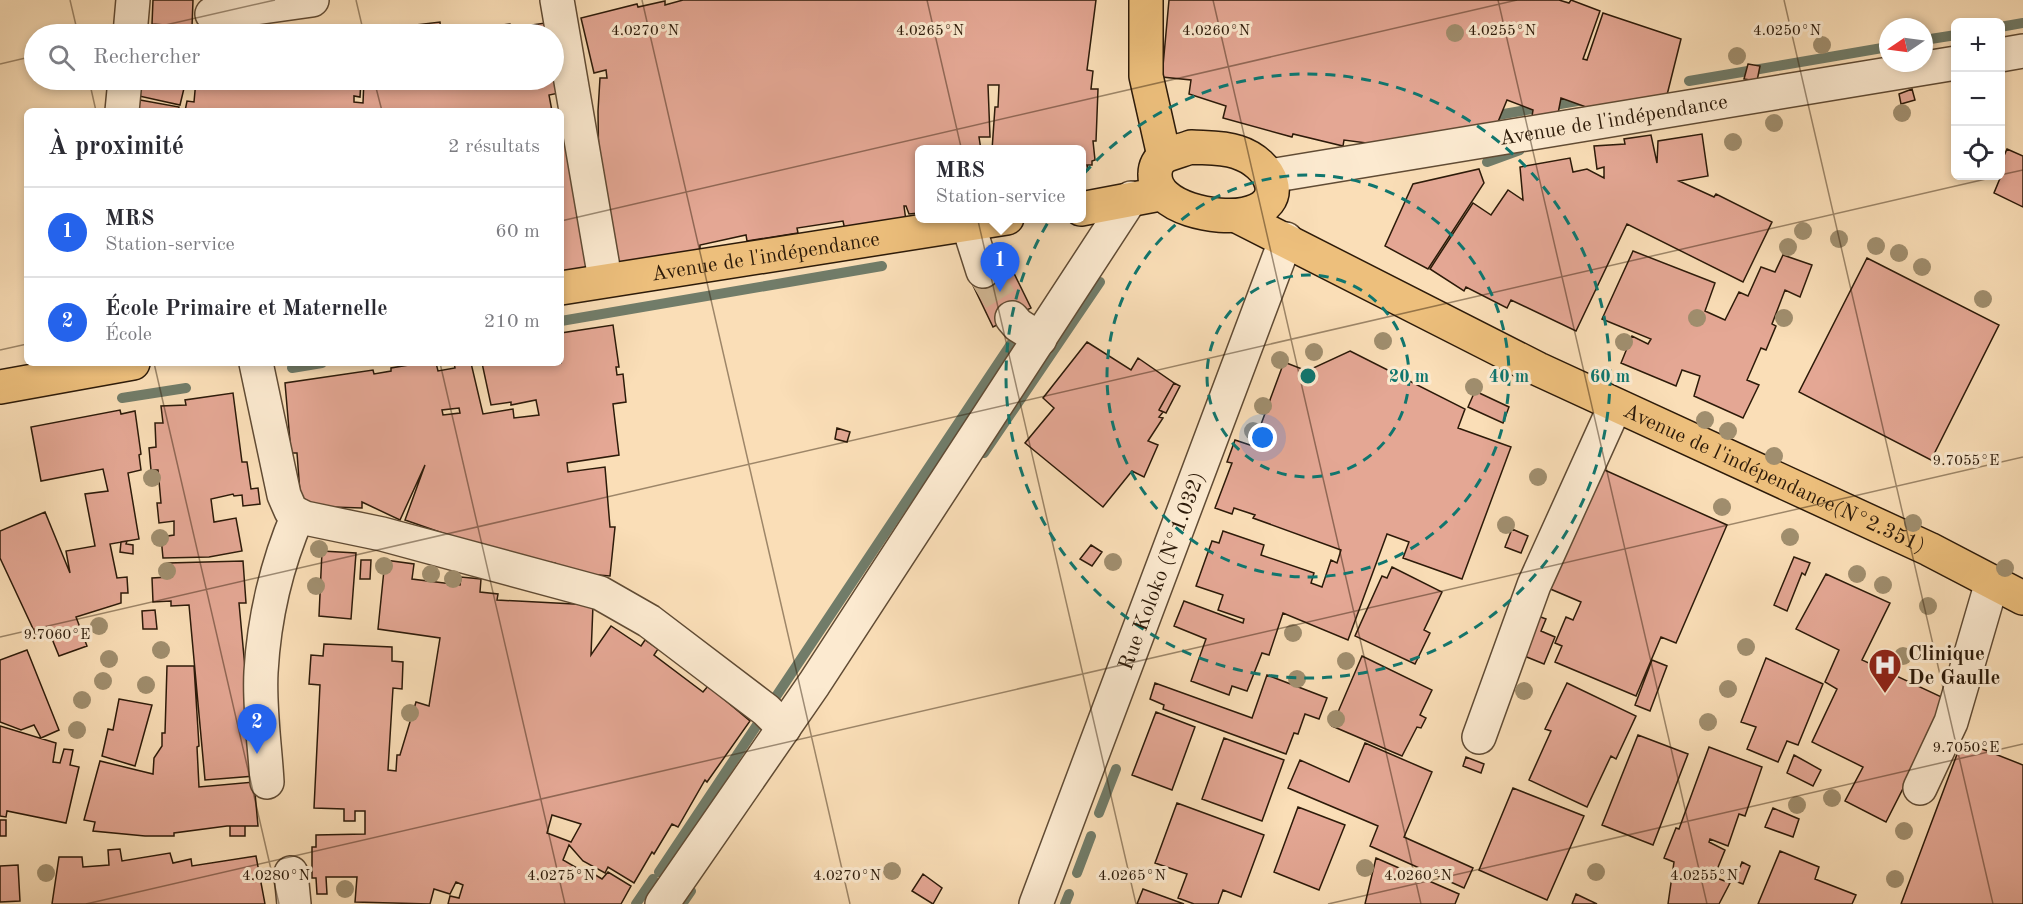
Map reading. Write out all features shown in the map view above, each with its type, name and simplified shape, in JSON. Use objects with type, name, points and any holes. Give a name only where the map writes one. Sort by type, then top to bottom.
[{"type":"main road","points":[[1146,0],[1146,76],[1164,156]]},
{"type":"main road","points":[[1086,207],[1145,196],[1205,214],[1237,216],[1255,212],[1268,203],[1273,189],[1270,176],[1260,164],[1237,152],[1191,147],[1164,156],[1155,166],[1155,179],[1145,196]]},
{"type":"main road","name":"Avenue de l'indépendance(N°2.351)","points":[[1237,216],[1616,406],[1929,549],[2023,598]]},
{"type":"main road","name":"Avenue de l'indépendance","points":[[564,287],[605,279],[976,223]]},
{"type":"main road","points":[[0,387],[98,366]]},
{"type":"street","points":[[131,24],[133,0]]},
{"type":"street","points":[[212,14],[312,0]]},
{"type":"street","points":[[557,0],[561,24]]},
{"type":"street","points":[[564,41],[605,279]]},
{"type":"street","points":[[2005,54],[2023,51]]},
{"type":"street","name":"Avenue de l'indépendance","points":[[1270,176],[1951,64]]},
{"type":"street","points":[[122,108],[124,90]]},
{"type":"street","points":[[662,904],[784,728],[1040,339],[1145,196]]},
{"type":"street","points":[[968,224],[983,271]]},
{"type":"street","name":"Rue Koloko (N°1.032)","points":[[1036,904],[1286,239]]},
{"type":"street","points":[[1012,318],[1018,325],[1040,339]]},
{"type":"street","points":[[256,366],[284,495],[291,511],[298,515],[382,534],[600,593],[649,621],[766,710],[784,728]]},
{"type":"street","points":[[1479,737],[1534,585],[1616,406]]},
{"type":"street","points":[[267,782],[261,673],[270,609],[286,542],[298,515]]},
{"type":"street","points":[[1920,789],[1951,722],[1992,582]]},
{"type":"building","points":[[153,0],[193,0],[192,24],[152,24]]},
{"type":"building","points":[[683,0],[1096,0],[1087,70],[1093,71],[1091,89],[1098,89],[1096,141],[1093,141],[1095,160],[1092,161],[1092,165],[1087,165],[1088,170],[1086,170],[1086,145],[992,145],[999,85],[988,85],[990,137],[979,137],[980,145],[915,145],[915,213],[909,214],[904,206],[906,221],[845,230],[843,221],[797,228],[798,233],[747,241],[746,235],[700,245],[700,250],[608,264],[599,183],[598,111],[600,78],[607,78],[606,70],[594,73],[581,18],[637,4],[638,7],[665,1],[665,5]]},
{"type":"building","points":[[1169,0],[1559,0],[1569,3],[1571,0],[1600,11],[1583,59],[1587,60],[1603,13],[1681,39],[1664,107],[1600,112],[1561,98],[1556,124],[1531,123],[1533,110],[1507,100],[1493,134],[1413,149],[1344,140],[1343,146],[1293,134],[1292,137],[1223,118],[1226,106],[1189,94],[1191,80],[1162,77]]},
{"type":"building","points":[[1748,64],[1760,66],[1757,81],[1744,79]]},
{"type":"building","points":[[1912,89],[1915,100],[1901,104],[1899,94]]},
{"type":"building","points":[[140,90],[184,90],[180,105],[139,96]]},
{"type":"building","points":[[195,90],[360,90],[360,97],[354,96],[354,102],[363,103],[364,90],[558,90],[559,93],[549,95],[551,108],[186,108],[187,101],[194,102]]},
{"type":"building","points":[[140,100],[179,107],[179,108],[139,108]]},
{"type":"building","points":[[1702,134],[1708,176],[1679,181],[1714,197],[1716,194],[1772,222],[1743,282],[1627,224],[1576,331],[1511,300],[1507,308],[1466,287],[1464,291],[1430,269],[1473,203],[1491,215],[1508,190],[1523,200],[1520,167],[1570,158],[1573,172],[1587,169],[1604,178],[1604,167],[1597,169],[1594,146],[1625,144],[1624,139],[1651,135],[1657,163],[1658,141]]},
{"type":"building","points":[[564,144],[567,144],[594,269],[564,275]]},
{"type":"building","points":[[2007,149],[2023,156],[2023,207],[1994,193],[1999,180],[2005,180]]},
{"type":"building","points":[[1479,169],[1484,183],[1428,269],[1385,246],[1413,184]]},
{"type":"building","points":[[1633,251],[1715,283],[1705,311],[1725,320],[1739,292],[1748,296],[1761,267],[1775,272],[1783,255],[1812,265],[1800,297],[1785,290],[1772,324],[1776,326],[1766,350],[1761,348],[1747,380],[1759,385],[1743,418],[1694,396],[1700,376],[1682,370],[1676,386],[1621,363],[1632,336],[1648,344],[1651,339],[1602,319]]},
{"type":"building","points":[[1867,258],[1999,325],[1931,460],[1799,392]]},
{"type":"building","points":[[1007,259],[1031,308],[993,327],[969,277]]},
{"type":"building","points":[[613,325],[619,367],[616,367],[617,375],[623,374],[626,402],[613,404],[619,455],[567,463],[568,472],[605,467],[610,527],[615,527],[610,576],[553,571],[555,563],[479,550],[480,546],[405,520],[425,465],[400,520],[362,502],[362,508],[301,506],[297,453],[291,453],[285,383],[373,370],[374,374],[403,366],[437,366],[438,371],[455,368],[455,366],[472,366],[483,414],[513,409],[514,418],[539,415],[536,400],[511,405],[511,402],[491,405],[483,366],[564,366],[564,333]],"holes":[[[459,408],[460,413],[443,415],[442,410]]]},
{"type":"building","points":[[1087,342],[1131,370],[1138,358],[1174,383],[1159,410],[1163,412],[1159,417],[1163,418],[1148,441],[1158,445],[1144,477],[1132,471],[1103,507],[1025,443],[1054,408],[1043,398]]},
{"type":"building","points":[[1350,351],[1465,409],[1458,428],[1511,447],[1462,579],[1403,558],[1409,542],[1387,534],[1348,640],[1283,613],[1269,655],[1262,653],[1247,691],[1232,686],[1229,695],[1191,681],[1206,639],[1174,626],[1184,601],[1243,623],[1244,619],[1218,610],[1223,595],[1196,586],[1212,541],[1219,543],[1223,531],[1264,545],[1261,555],[1314,573],[1311,583],[1322,587],[1331,560],[1337,563],[1341,550],[1253,518],[1255,515],[1234,508],[1232,514],[1215,508],[1232,463],[1227,462],[1235,440],[1253,446],[1284,362],[1307,371]]},
{"type":"building","points":[[1174,383],[1180,386],[1166,413],[1159,410]]},
{"type":"building","points":[[1475,391],[1509,407],[1503,423],[1468,407]]},
{"type":"building","points":[[233,393],[242,462],[247,462],[251,489],[258,488],[260,504],[243,506],[242,495],[234,496],[233,494],[211,499],[214,522],[236,518],[242,551],[209,557],[163,558],[161,537],[174,535],[174,521],[159,523],[157,503],[161,503],[158,470],[151,470],[149,448],[156,447],[155,423],[163,423],[161,406],[186,405],[185,400]]},
{"type":"building","points":[[120,410],[121,414],[135,411],[141,454],[139,455],[141,470],[128,473],[139,539],[110,544],[117,578],[127,577],[128,593],[121,593],[121,603],[76,617],[87,646],[59,656],[48,629],[36,635],[0,558],[0,531],[45,512],[70,573],[66,551],[95,546],[85,494],[108,491],[103,469],[41,481],[31,427]]},
{"type":"building","points":[[837,428],[850,432],[847,442],[835,439]]},
{"type":"building","points":[[1598,467],[1727,525],[1676,643],[1661,637],[1636,696],[1555,662],[1562,646],[1555,643],[1566,617],[1573,620],[1581,602],[1548,588]]},
{"type":"building","points":[[1512,529],[1528,536],[1521,553],[1505,547]]},
{"type":"building","points":[[127,541],[126,544],[133,545],[133,554],[120,552],[121,542]]},
{"type":"building","points":[[1091,545],[1102,552],[1092,566],[1080,559]]},
{"type":"building","points":[[322,551],[356,553],[351,619],[319,616]]},
{"type":"building","points":[[1794,557],[1810,563],[1805,575],[1802,573],[1787,611],[1774,605]]},
{"type":"building","points":[[361,560],[371,560],[370,579],[360,579]]},
{"type":"building","points":[[385,560],[414,564],[412,579],[460,585],[461,577],[481,579],[480,592],[498,594],[497,600],[593,605],[591,655],[611,626],[641,646],[645,640],[658,649],[654,655],[703,692],[708,686],[750,721],[707,782],[705,780],[678,827],[672,824],[634,883],[608,867],[605,873],[583,861],[569,845],[563,860],[582,871],[584,868],[602,879],[608,872],[631,886],[621,904],[448,904],[450,896],[459,898],[463,885],[456,882],[450,894],[434,889],[430,904],[355,902],[357,877],[326,877],[327,894],[317,894],[316,878],[312,878],[312,847],[316,847],[316,835],[365,834],[365,811],[355,811],[355,821],[344,821],[344,809],[314,808],[320,685],[309,684],[311,655],[323,656],[324,644],[392,647],[392,661],[403,662],[402,689],[393,688],[388,770],[396,771],[397,755],[400,755],[416,702],[429,706],[440,638],[378,629]],"holes":[[[552,815],[581,824],[571,842],[547,833]]]},
{"type":"building","points":[[243,561],[246,603],[239,603],[255,776],[205,780],[189,605],[171,606],[171,601],[153,602],[152,578],[169,577],[168,563]]},
{"type":"building","points":[[1392,567],[1442,592],[1424,630],[1430,633],[1415,664],[1355,636],[1382,576],[1387,578]]},
{"type":"building","name":"Clinique De Gaulle","points":[[1826,574],[1890,603],[1862,660],[1948,700],[1886,822],[1845,801],[1863,767],[1812,742],[1837,689],[1825,682],[1839,650],[1796,629]]},
{"type":"building","points":[[155,610],[157,629],[143,629],[142,611]]},
{"type":"building","points":[[1538,616],[1546,619],[1541,631],[1555,637],[1544,664],[1522,655]]},
{"type":"building","points":[[27,650],[59,730],[41,738],[34,725],[21,730],[0,722],[0,660]]},
{"type":"building","points":[[1362,656],[1432,690],[1420,715],[1426,718],[1421,728],[1417,727],[1402,756],[1332,726]]},
{"type":"building","points":[[1766,658],[1823,684],[1798,745],[1787,741],[1778,762],[1747,749],[1756,727],[1741,722]]},
{"type":"building","points":[[1652,660],[1667,666],[1650,711],[1635,705]]},
{"type":"building","points":[[167,666],[194,666],[199,787],[254,782],[258,826],[227,826],[174,833],[174,836],[145,836],[93,831],[95,822],[84,820],[100,761],[153,774],[154,758],[162,746],[162,733],[165,733]]},
{"type":"building","points":[[1267,675],[1327,698],[1319,719],[1305,714],[1298,734],[1294,733],[1286,754],[1163,709],[1164,705],[1150,699],[1155,683],[1252,718]]},
{"type":"building","points":[[1567,683],[1636,716],[1616,759],[1611,756],[1587,807],[1529,780],[1551,731],[1545,729]]},
{"type":"building","points":[[119,699],[152,705],[135,766],[102,756],[108,729],[113,730]]},
{"type":"building","points":[[1156,712],[1195,727],[1172,790],[1132,775]]},
{"type":"building","points":[[0,726],[56,743],[53,762],[60,763],[64,749],[73,750],[70,765],[79,767],[66,823],[7,811],[6,817],[0,816]]},
{"type":"building","points":[[1638,735],[1688,754],[1653,845],[1602,825]]},
{"type":"building","points":[[1224,738],[1284,760],[1262,821],[1202,799]]},
{"type":"building","points":[[1962,741],[2023,765],[2023,904],[1901,904]]},
{"type":"building","points":[[1365,743],[1432,772],[1404,837],[1473,868],[1464,888],[1370,846],[1378,826],[1288,788],[1300,760],[1349,782]]},
{"type":"building","points":[[1709,747],[1762,767],[1745,816],[1739,814],[1728,846],[1710,839],[1709,842],[1725,850],[1714,877],[1730,883],[1719,904],[1668,904],[1674,862],[1664,858],[1676,828],[1679,829]]},
{"type":"building","points":[[1794,755],[1821,770],[1813,786],[1787,773]]},
{"type":"building","points":[[1466,757],[1484,764],[1481,773],[1463,766]]},
{"type":"building","points":[[1513,788],[1584,816],[1547,900],[1479,870]]},
{"type":"building","points":[[1177,803],[1264,835],[1241,897],[1223,890],[1218,904],[1194,904],[1178,898],[1187,874],[1155,863]]},
{"type":"building","points":[[1298,807],[1345,825],[1319,890],[1274,872]]},
{"type":"building","points":[[1773,808],[1799,819],[1793,837],[1765,827]]},
{"type":"building","points":[[0,820],[6,820],[6,836],[0,836]]},
{"type":"building","points":[[230,826],[245,826],[245,836],[230,836]]},
{"type":"building","points":[[120,849],[122,861],[170,853],[173,863],[191,859],[192,866],[256,856],[265,904],[52,904],[59,857],[82,857],[83,867],[109,865],[108,850]]},
{"type":"building","points":[[1780,851],[1819,867],[1815,879],[1856,895],[1852,904],[1758,904]]},
{"type":"building","points":[[1376,858],[1459,894],[1455,904],[1365,904]]},
{"type":"building","points":[[1742,862],[1750,866],[1743,884],[1735,881]]},
{"type":"building","points":[[18,865],[20,901],[0,902],[0,866]]},
{"type":"building","points":[[923,874],[942,888],[933,904],[912,891]]},
{"type":"building","points":[[1143,889],[1184,904],[1137,904]]},
{"type":"building","points":[[1576,894],[1597,904],[1572,904]]},
{"type":"waterway","points":[[2005,26],[2023,23]]},
{"type":"waterway","points":[[1933,39],[1951,36]]},
{"type":"waterway","points":[[1754,70],[1879,49]]},
{"type":"waterway","points":[[1689,81],[1748,71]]},
{"type":"waterway","points":[[1498,115],[1583,100]]},
{"type":"waterway","points":[[1487,162],[1520,150]]},
{"type":"waterway","points":[[564,320],[882,266]]},
{"type":"waterway","points":[[984,453],[1100,282]]},
{"type":"waterway","points":[[659,872],[1013,341]]},
{"type":"waterway","points":[[292,368],[304,366]]},
{"type":"waterway","points":[[122,398],[186,388]]},
{"type":"waterway","points":[[1099,813],[1116,769]]},
{"type":"waterway","points":[[1077,873],[1091,836]]},
{"type":"waterway","points":[[636,904],[653,879]]},
{"type":"waterway","points":[[682,904],[691,891]]},
{"type":"waterway","points":[[1065,904],[1069,894]]},
{"type":"tunnel","points":[[983,271],[1012,318]]},
{"type":"place","name":"MRS","points":[[1000,292]]},
{"type":"place","name":"Clinique De Gaulle","points":[[1885,694]]},
{"type":"place","name":"École Primaire et Maternelle","points":[[257,754]]}]
